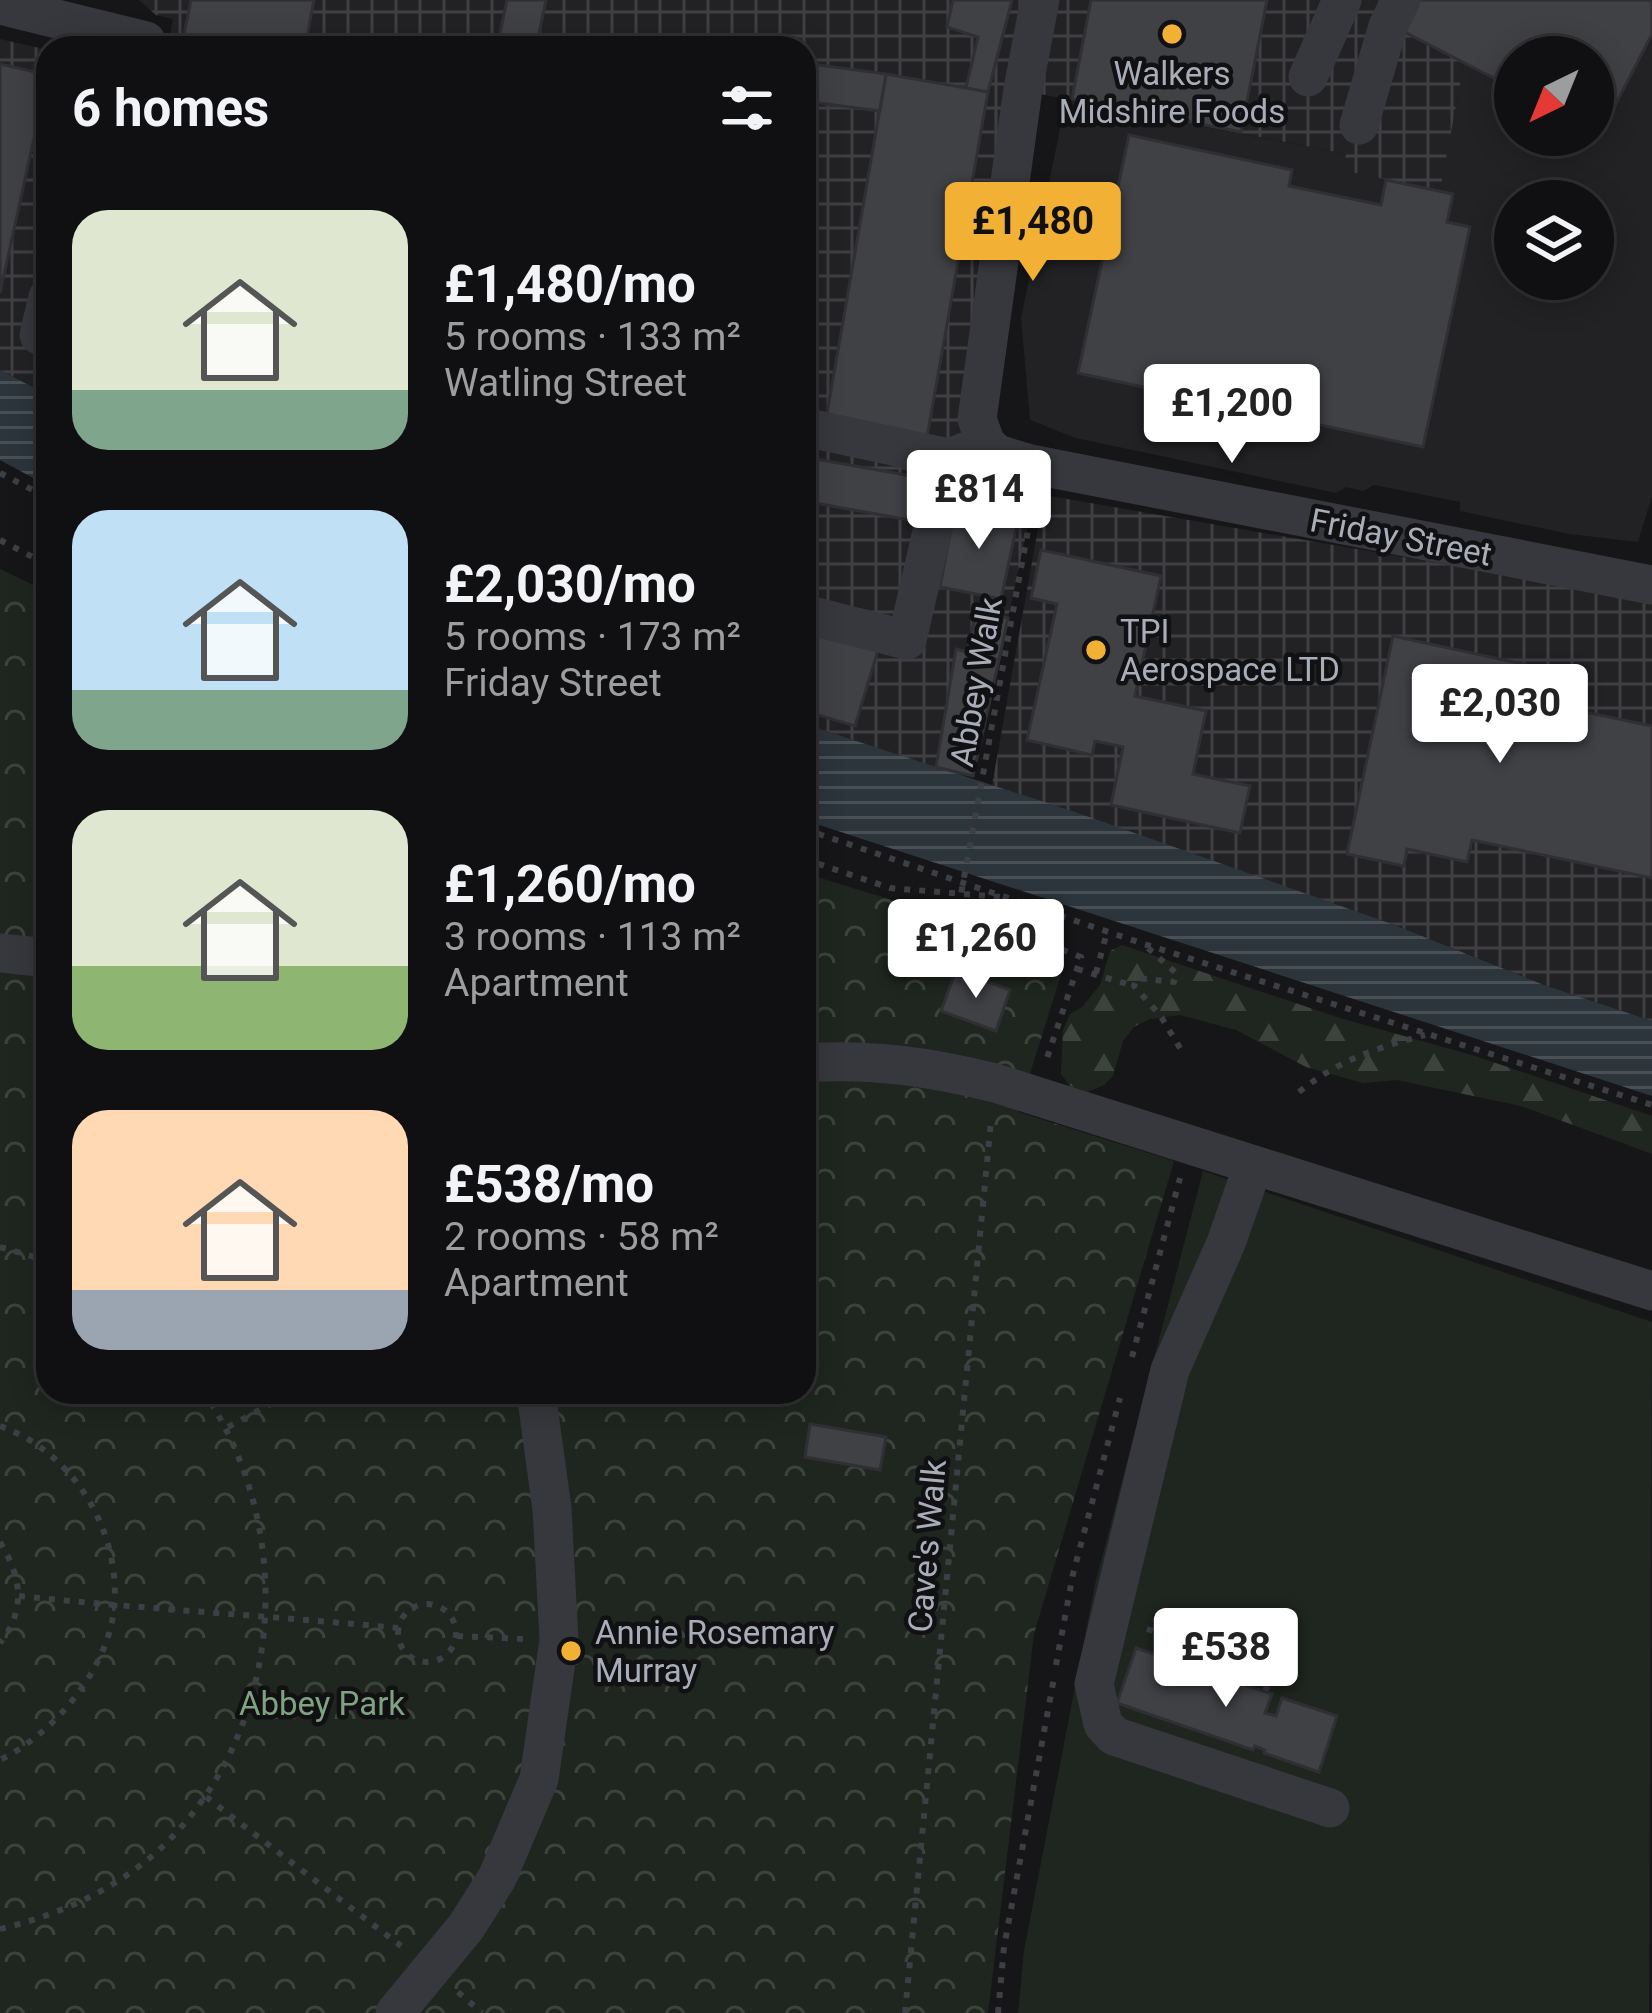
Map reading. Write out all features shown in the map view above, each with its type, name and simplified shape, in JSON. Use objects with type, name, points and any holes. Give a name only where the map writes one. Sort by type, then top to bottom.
[{"type":"street","points":[[816,617],[907,640],[977,418],[1040,0]]},
{"type":"street","points":[[1308,77],[1342,0]]},
{"type":"street","points":[[1359,125],[1388,26],[1401,0]]},
{"type":"street","points":[[0,5],[105,28]]},
{"type":"street","name":"Friday Street","points":[[816,429],[997,454],[1652,585]]},
{"type":"street","points":[[0,953],[36,957]]},
{"type":"street","points":[[816,1063],[845,1060],[930,1067],[995,1083],[1652,1292]]},
{"type":"street","points":[[1252,1166],[1226,1243],[1170,1370],[1094,1684],[1103,1724],[1114,1736],[1330,1808]]},
{"type":"street","points":[[395,2013],[432,1970],[496,1878],[539,1779],[559,1640],[552,1509],[538,1404]]},
{"type":"path","name":"Abbey Walk","points":[[1030,464],[1035,492],[958,910],[1081,957],[1077,969]]},
{"type":"path","points":[[0,473],[36,492]]},
{"type":"path","points":[[0,541],[36,559]]},
{"type":"path","points":[[816,834],[1652,1105]]},
{"type":"path","points":[[816,863],[890,888],[1009,898]]},
{"type":"path","points":[[1096,973],[1107,932]]},
{"type":"path","points":[[1134,986],[1137,978],[1174,982],[1177,974],[1144,944]]},
{"type":"path","points":[[1034,1096],[1077,969],[1134,986],[1160,1015],[1183,1053]]},
{"type":"path","points":[[1299,1092],[1330,1067],[1381,1046],[1429,1034]]},
{"type":"path","name":"Cave's Walk","points":[[905,2013],[995,1083]]},
{"type":"path","points":[[0,1247],[36,1258]]},
{"type":"path","points":[[0,1929],[50,1917],[109,1887],[172,1838],[206,1797],[236,1738],[249,1700],[266,1615],[268,1572],[260,1526],[228,1427],[212,1404]]},
{"type":"path","points":[[228,1427],[270,1404]]},
{"type":"path","points":[[0,1426],[28,1436],[70,1471],[98,1515],[110,1560],[114,1608],[96,1664],[76,1694],[36,1737],[0,1760]]},
{"type":"path","points":[[0,1542],[17,1571],[19,1596],[15,1620],[0,1643]]},
{"type":"path","points":[[19,1596],[114,1608],[266,1615],[398,1628]]},
{"type":"path","points":[[430,1604],[451,1616],[457,1636],[440,1660],[422,1662],[405,1652],[398,1628],[411,1610],[430,1604]]},
{"type":"path","points":[[1060,1642],[1112,1618],[1273,1669],[1267,1688],[1196,1663],[1196,1669]]},
{"type":"path","points":[[457,1636],[559,1640]]},
{"type":"path","points":[[206,1797],[432,1970]]},
{"type":"shaded area","points":[[139,0],[1030,0],[960,450],[1035,492],[975,773],[963,776],[816,728],[816,36],[170,36],[173,19],[156,15]]},
{"type":"shaded area","points":[[1056,0],[1652,0],[1614,37],[1494,36],[1494,78],[1464,63],[1440,191],[1342,170],[1346,154],[1035,93]]},
{"type":"shaded area","points":[[1652,34],[1652,496],[1638,542],[1569,534],[1460,511],[1460,502],[1374,485],[1363,491],[1346,487],[1336,493],[1076,438],[1030,420],[1021,318],[1066,100],[1346,154],[1343,170],[1440,190],[1464,63],[1494,78],[1494,156],[1614,156],[1614,95]]},
{"type":"shaded area","points":[[0,39],[36,47],[36,389],[0,370]]},
{"type":"shaded area","points":[[0,370],[36,389],[36,480],[0,460]]},
{"type":"shaded area","points":[[1044,495],[1652,600],[1652,1021],[1544,985],[1392,924],[992,785]]},
{"type":"shaded area","points":[[816,728],[1075,812],[1652,1021],[1652,1096],[816,824]]},
{"type":"green space","name":"Abbey Park","points":[[0,569],[36,586],[36,1404],[816,1404],[816,877],[944,916],[1065,962],[1018,1112],[1174,1161],[1034,1634],[988,2013],[0,2013]]},
{"type":"green space","points":[[1122,945],[1652,1116],[1652,1154],[1521,1106],[1397,1080],[1363,1083],[1306,1067],[1236,1030],[1180,1015],[1150,1019],[1134,1027],[1123,1041],[1113,1076],[1104,1085],[1087,1092],[1070,1086],[1061,1074],[1063,1030],[1070,1014],[1100,985],[1110,951]]},
{"type":"green space","points":[[1203,1171],[1652,1322],[1649,2013],[1018,2013],[1024,1950],[1095,1584]]},
{"type":"building","points":[[191,0],[314,0],[307,36],[184,36]]},
{"type":"building","points":[[507,0],[546,0],[538,36],[500,36]]},
{"type":"building","points":[[953,0],[1012,0],[988,92],[966,88],[978,37],[947,27]]},
{"type":"building","name":"Walkers Midshire Foods","points":[[1091,0],[1267,0],[1241,132],[1072,99]]},
{"type":"building","points":[[1409,0],[1652,0],[1652,34],[1614,108],[1614,36],[1494,36],[1494,78],[1395,27]]},
{"type":"building","points":[[0,64],[36,72],[36,130],[0,293]]},
{"type":"building","points":[[816,65],[886,74],[880,111],[816,103]]},
{"type":"building","points":[[886,74],[988,92],[926,443],[825,425]]},
{"type":"building","points":[[1129,135],[1292,170],[1289,186],[1381,205],[1386,180],[1453,194],[1447,222],[1470,227],[1423,447],[1078,373]]},
{"type":"building","points":[[816,459],[928,479],[921,522],[816,503]]},
{"type":"building","points":[[955,507],[1019,515],[1001,599],[940,587]]},
{"type":"building","name":"TPI Aerospace LTD","points":[[1041,550],[1161,576],[1135,696],[1206,711],[1193,774],[1250,786],[1240,833],[1111,805],[1123,747],[1095,741],[1092,755],[1027,740],[1057,604],[1031,598]]},
{"type":"building","points":[[977,609],[1008,618],[999,660],[967,652]]},
{"type":"building","points":[[816,629],[879,647],[855,726],[816,715]]},
{"type":"building","points":[[1393,636],[1587,678],[1580,711],[1652,726],[1652,878],[1472,840],[1467,862],[1407,849],[1404,866],[1347,854]]},
{"type":"building","points":[[956,649],[999,660],[973,776],[936,767]]},
{"type":"building","points":[[956,970],[1010,990],[996,1031],[941,1011]]},
{"type":"building","points":[[810,1424],[886,1437],[880,1470],[805,1457]]},
{"type":"building","points":[[1136,1648],[1272,1694],[1265,1713],[1276,1716],[1282,1698],[1337,1716],[1319,1772],[1255,1746],[1253,1750],[1117,1703]]},
{"type":"place","name":"Walkers Midshire Foods","points":[[1172,34]]},
{"type":"place","name":"TPI Aerospace LTD","points":[[1096,650]]},
{"type":"place","name":"Annie Rosemary Murray","points":[[571,1651]]}]
